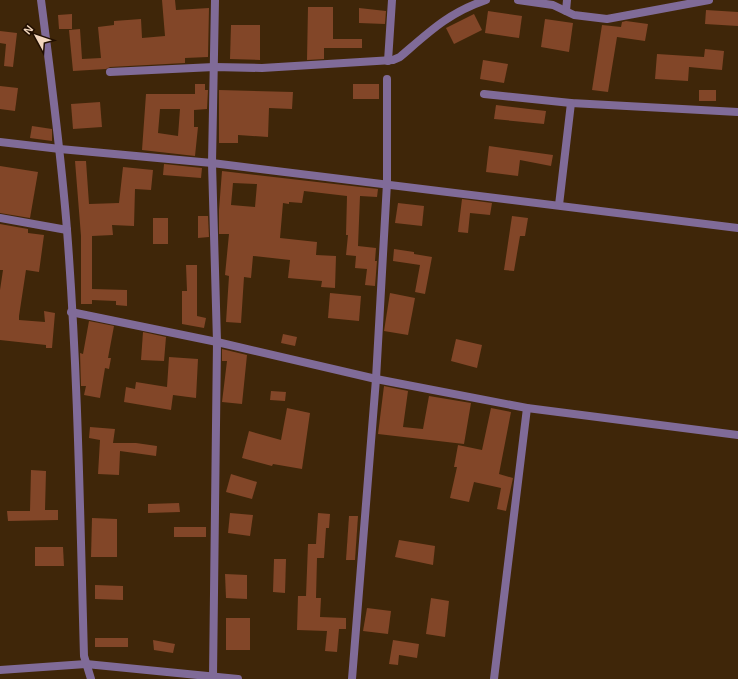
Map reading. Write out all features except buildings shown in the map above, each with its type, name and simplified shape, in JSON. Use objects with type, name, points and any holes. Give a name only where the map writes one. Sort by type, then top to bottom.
[{"type":"street","points":[[41,0],[60,149],[67,230],[76,394],[84,656],[91,679]]},
{"type":"street","points":[[213,676],[217,342],[212,163],[215,0]]},
{"type":"street","points":[[388,61],[392,0]]},
{"type":"street","points":[[110,72],[214,67],[262,68],[388,61],[400,57],[444,19],[464,7],[486,0]]},
{"type":"street","points":[[518,0],[553,5],[574,15],[607,19],[709,0]]},
{"type":"street","points":[[566,12],[567,0]]},
{"type":"street","points":[[352,679],[376,379],[387,184],[387,79]]},
{"type":"street","points":[[484,94],[572,103],[738,112]]},
{"type":"street","points":[[559,204],[572,103]]},
{"type":"street","points":[[0,142],[212,163],[559,204],[738,228]]},
{"type":"street","points":[[0,218],[67,230]]},
{"type":"street","points":[[71,312],[217,342],[376,379],[527,408],[738,435]]},
{"type":"street","points":[[494,679],[527,408]]},
{"type":"street","points":[[0,670],[86,664],[238,679]]}]
